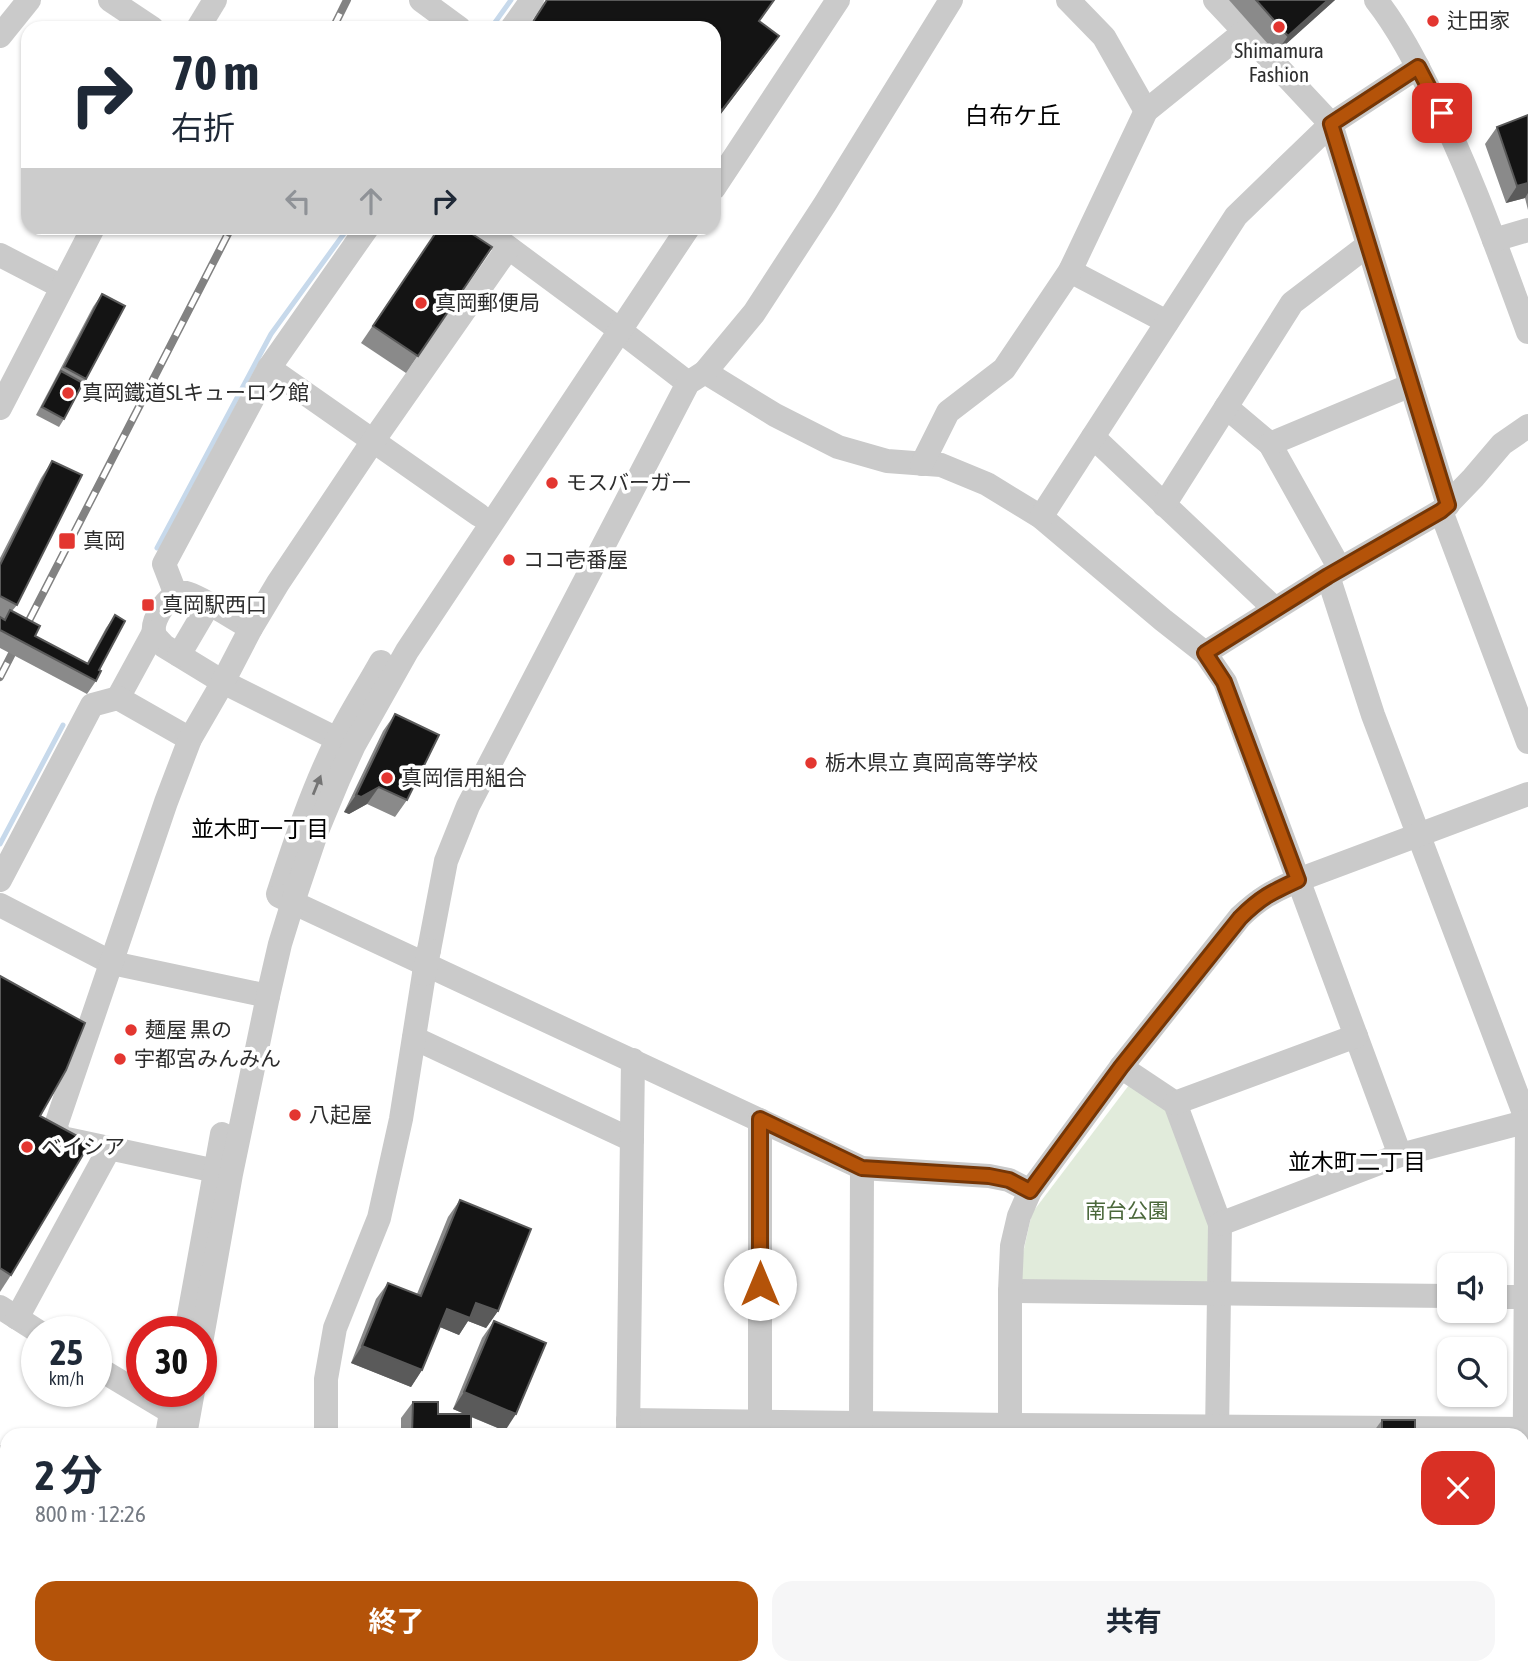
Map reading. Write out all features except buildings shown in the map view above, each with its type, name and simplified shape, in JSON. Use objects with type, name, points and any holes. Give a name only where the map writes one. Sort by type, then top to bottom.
[{"type":"street","points":[[0,36],[29,0]]},
{"type":"street","points":[[110,0],[142,21]]},
{"type":"street","points":[[202,21],[215,0]]},
{"type":"street","points":[[421,0],[450,21]]},
{"type":"street","points":[[517,21],[532,0]]},
{"type":"street","points":[[721,150],[819,0]]},
{"type":"street","points":[[721,177],[838,0]]},
{"type":"street","points":[[326,1428],[326,1379],[335,1328],[379,1219],[401,1119],[424,974],[446,861],[468,806],[696,378],[754,313],[951,0]]},
{"type":"street","points":[[1068,0],[1104,37],[1146,111]]},
{"type":"street","points":[[1215,0],[1331,124],[1411,385],[1444,508],[1528,742]]},
{"type":"street","points":[[1376,0],[1388,15],[1418,67],[1453,136],[1528,332]]},
{"type":"street","points":[[922,464],[948,412],[1004,369],[1070,271],[1146,111],[1244,32]]},
{"type":"street","points":[[1041,517],[1236,216],[1331,124],[1418,67]]},
{"type":"street","points":[[1494,240],[1528,230]]},
{"type":"street","points":[[0,408],[89,235]]},
{"type":"street","points":[[176,595],[164,564],[269,368],[362,235]]},
{"type":"street","points":[[492,235],[614,326],[696,378],[838,447],[887,461],[942,465],[987,484],[1041,517],[1205,653],[1224,682],[1400,1155]]},
{"type":"street","points":[[346,742],[614,326],[666,235]]},
{"type":"street","points":[[190,1316],[260,994],[285,898],[317,831],[346,742],[394,640],[479,515],[683,235]]},
{"type":"street","points":[[1164,505],[1292,303],[1368,245]]},
{"type":"street","points":[[223,1173],[62,1138],[55,1128],[190,739],[251,628],[373,441],[508,247]]},
{"type":"street","points":[[0,255],[62,287]]},
{"type":"street","points":[[1070,271],[1167,322]]},
{"type":"street","points":[[269,368],[479,515]]},
{"type":"street","points":[[1270,444],[1411,385]]},
{"type":"street","points":[[1226,407],[1270,444],[1334,572],[1373,715],[1527,1121],[1526,1428]]},
{"type":"street","points":[[1205,653],[1334,572],[1444,508],[1502,444],[1528,426]]},
{"type":"street","points":[[1093,437],[1275,609]]},
{"type":"street","points":[[118,698],[154,632],[162,608],[176,595],[185,593],[251,628]]},
{"type":"street","points":[[179,655],[208,604]]},
{"type":"street","points":[[154,632],[164,646],[223,682],[346,742]]},
{"type":"street","points":[[0,880],[92,705],[118,698],[190,739]]},
{"type":"street","points":[[1011,1428],[1010,1291],[1013,1246],[1019,1216],[1030,1191],[1121,1067],[1240,918],[1267,894],[1298,880],[1528,794]]},
{"type":"street","points":[[285,898],[862,1168],[989,1176],[1009,1180],[1030,1191]]},
{"type":"street","points":[[0,905],[112,963],[260,994]]},
{"type":"street","points":[[1175,1103],[1356,1036]]},
{"type":"street","points":[[414,1038],[632,1140]]},
{"type":"street","points":[[633,1060],[628,1427],[760,1421],[968,1428]]},
{"type":"street","points":[[1121,1067],[1175,1103],[1220,1224],[1218,1428]]},
{"type":"street","points":[[760,1119],[760,1421]]},
{"type":"street","points":[[1220,1224],[1400,1155],[1527,1121]]},
{"type":"street","points":[[9,1312],[109,1149]]},
{"type":"street","points":[[861,1423],[862,1168]]},
{"type":"street","points":[[204,1316],[223,1173]]},
{"type":"street","points":[[1010,1291],[1437,1297]]},
{"type":"street","points":[[1507,1297],[1526,1297]]},
{"type":"street","points":[[112,1377],[171,1413]]},
{"type":"street","points":[[186,1428],[190,1407]]},
{"type":"green space","name":"南台公園","points":[[1129,1085],[1167,1107],[1213,1226],[1211,1279],[1198,1288],[1028,1286],[1021,1278],[1023,1253],[1032,1213]]},
{"type":"waterway","points":[[496,21],[511,0]]},
{"type":"waterway","points":[[157,548],[271,334],[343,235]]},
{"type":"waterway","points":[[0,844],[63,725]]},
{"type":"railway","points":[[336,21],[347,0]]},
{"type":"railway","points":[[0,677],[227,235]]},
{"type":"place","name":"辻田家","points":[[1433,21]]},
{"type":"place","name":"Shimamura Fashion","points":[[1279,27]]},
{"type":"place","name":"真岡郵便局","points":[[421,303]]},
{"type":"place","name":"真岡鐵道SLキューロク館","points":[[68,393]]},
{"type":"place","name":"モスバーガー","points":[[552,483]]},
{"type":"place","name":"真岡","points":[[67,541]]},
{"type":"place","name":"ココ壱番屋","points":[[509,560]]},
{"type":"place","name":"真岡駅西口","points":[[148,605]]},
{"type":"place","name":"栃木県立 真岡高等学校","points":[[811,763]]},
{"type":"place","name":"真岡信用組合","points":[[387,778]]},
{"type":"place","name":"麺屋 黒の","points":[[131,1030]]},
{"type":"place","name":"宇都宮みんみん","points":[[120,1059]]},
{"type":"place","name":"八起屋","points":[[295,1115]]},
{"type":"place","name":"ベイシア","points":[[27,1147]]},
{"type":"district","name":"白布ケ丘","points":[[1013,116]]},
{"type":"district","name":"並木町一丁目","points":[[260,829]]},
{"type":"district","name":"並木町二丁目","points":[[1357,1162]]},
{"type":"route","points":[[760,1284],[760,1119],[862,1168],[989,1176],[1009,1180],[1030,1191],[1121,1067],[1240,918],[1267,894],[1298,880],[1224,682],[1205,653],[1448,505],[1331,124],[1418,67],[1442,113]]}]
